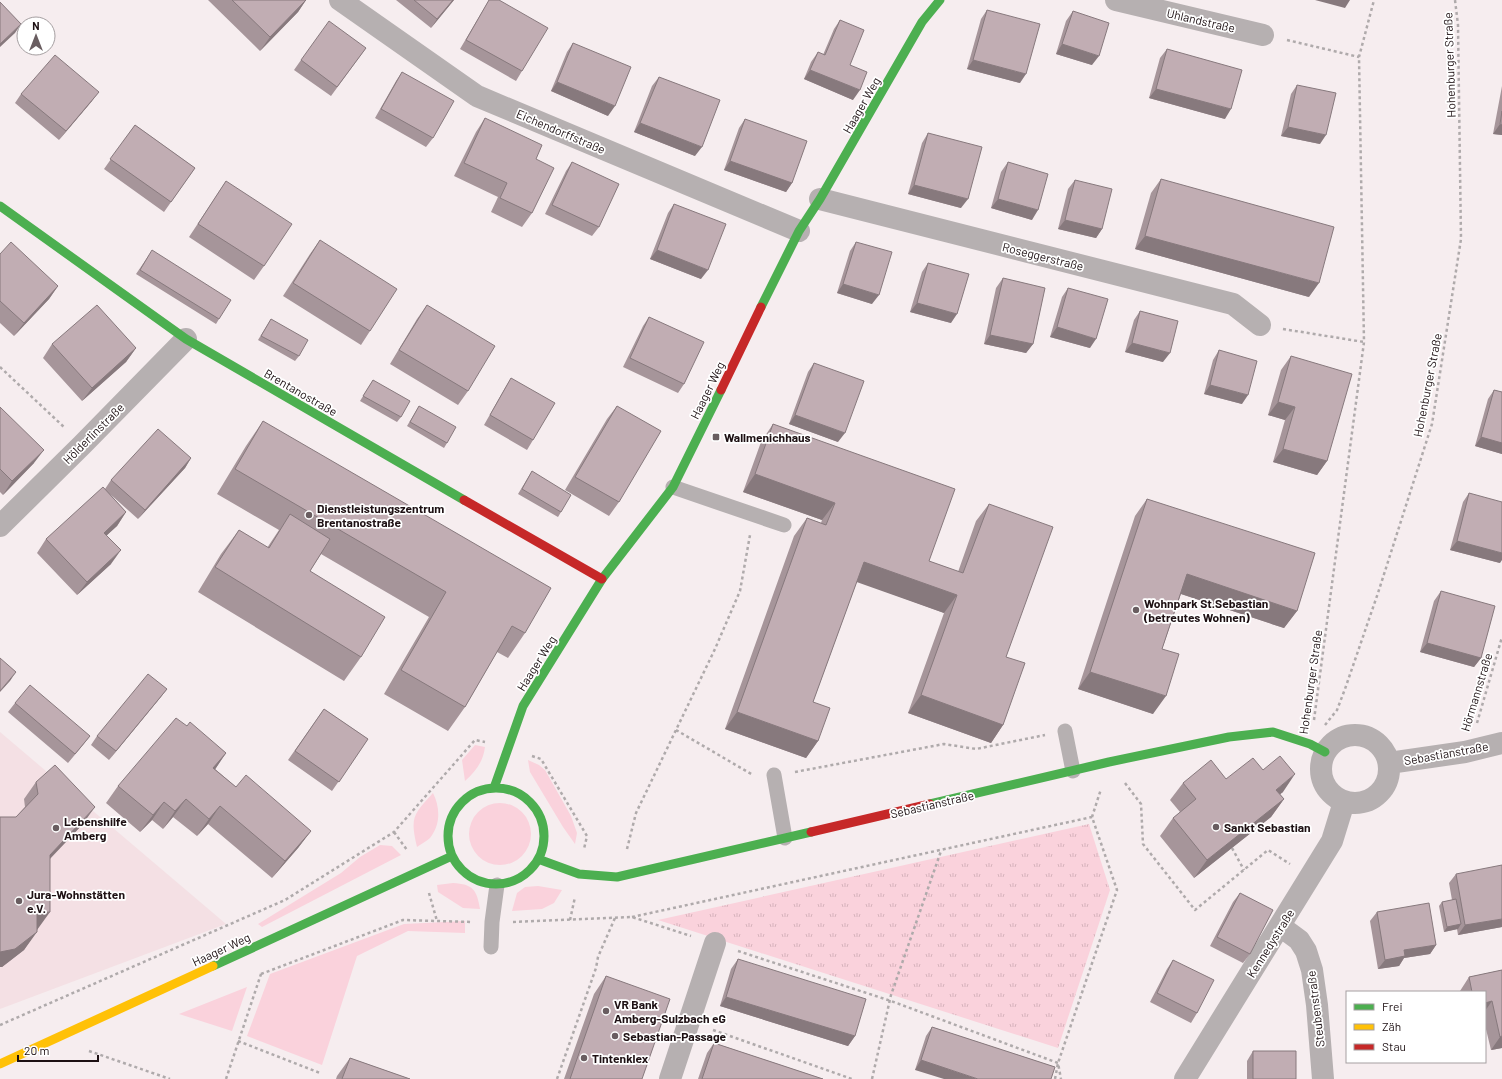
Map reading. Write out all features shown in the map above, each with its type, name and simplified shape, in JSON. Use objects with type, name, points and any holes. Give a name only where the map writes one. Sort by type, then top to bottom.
[{"type":"street","name":"Eichendorffstraße","points":[[340,0],[477,96],[799,231]]},
{"type":"street","name":"Haager Weg","points":[[494,788],[522,706],[602,579],[673,487],[799,231],[820,199],[922,22],[940,0]]},
{"type":"street","name":"Uhlandstraße","points":[[1116,0],[1263,35]]},
{"type":"street","name":"Roseggerstraße","points":[[820,199],[1233,304],[1260,325]]},
{"type":"street","name":"Brentanostraße","points":[[0,206],[186,339],[602,579]]},
{"type":"street","name":"Hölderlinstraße","points":[[0,526],[186,339]]},
{"type":"street","name":"Sebastianstraße","points":[[538,860],[579,874],[621,876],[1109,762],[1229,736],[1273,732],[1318,748]]},
{"type":"street","points":[[1350,735],[1360,735],[1370,738],[1378,744],[1385,752],[1389,763],[1390,772],[1388,781],[1376,796],[1368,801],[1358,803],[1344,802],[1330,793],[1324,784],[1320,774],[1321,763],[1318,748],[1331,744],[1340,738],[1350,735]]},
{"type":"street","name":"Sebastianstraße","points":[[1389,763],[1465,752],[1502,743]]},
{"type":"street","points":[[494,788],[511,790],[526,798],[537,811],[543,827],[544,844],[538,860],[528,873],[513,882],[497,885],[478,881],[463,871],[452,856],[448,838],[451,820],[460,804],[476,793],[494,788]]},
{"type":"street","name":"Kennedystraße","points":[[1185,1079],[1332,841],[1344,802]]},
{"type":"street","name":"Haager Weg","points":[[0,1064],[452,856]]},
{"type":"street","name":"Steubenstraße","points":[[1280,926],[1299,940],[1306,951],[1312,970],[1317,1005],[1322,1079]]},
{"type":"street","points":[[670,1079],[690,1023],[715,944]]},
{"type":"lane","points":[[673,487],[784,525]]},
{"type":"lane","points":[[1065,731],[1073,771]]},
{"type":"lane","points":[[774,775],[785,838]]},
{"type":"lane","points":[[491,947],[492,922],[497,885]]},
{"type":"path","name":"Hohenburger Straße","points":[[1318,748],[1364,342],[1359,57],[1374,0]]},
{"type":"path","name":"Hohenburger Straße","points":[[1318,748],[1337,710],[1345,689],[1378,593],[1432,424],[1461,239],[1458,25],[1455,0]]},
{"type":"path","points":[[1263,35],[1359,57]]},
{"type":"path","points":[[1260,325],[1364,342]]},
{"type":"path","points":[[0,367],[82,445]]},
{"type":"path","points":[[621,876],[636,813],[715,648],[740,591],[754,514]]},
{"type":"path","name":"Hörmannstraße","points":[[1465,752],[1477,724],[1502,637]]},
{"type":"path","points":[[676,730],[759,778],[944,744],[976,749],[1028,738]]},
{"type":"path","points":[[1055,1079],[1058,1063],[1117,890],[1092,817],[1109,762]]},
{"type":"path","points":[[1109,762],[1141,804],[1143,844],[1195,910],[1268,850],[1286,861]]},
{"type":"path","points":[[254,977],[403,920],[492,922],[632,917],[1092,817]]},
{"type":"path","points":[[0,1025],[285,900],[394,832]]},
{"type":"path","points":[[1232,848],[1244,870]]},
{"type":"path","points":[[872,1079],[891,995],[941,851]]},
{"type":"path","points":[[632,917],[890,1001],[1058,1063]]},
{"type":"path","points":[[558,1079],[596,968],[598,957],[615,918]]},
{"type":"path","points":[[226,1079],[261,974]]},
{"type":"path","points":[[690,1023],[852,1079]]},
{"type":"path","points":[[238,1041],[320,1073]]},
{"type":"path","points":[[90,1046],[83,1049],[170,1079]]},
{"type":"path","points":[[1058,1063],[1061,1079]]},
{"type":"shaded area","name":"Lebenshilfe Amberg","points":[[0,732],[226,924],[0,1009]]},
{"type":"green space","points":[[475,745],[485,747],[483,757],[472,774],[465,781],[462,760]]},
{"type":"green space","points":[[528,760],[539,765],[545,770],[571,816],[577,833],[575,844],[530,772]]},
{"type":"green space","points":[[433,793],[437,804],[438,821],[434,833],[430,838],[417,847],[414,829],[415,817],[421,806]]},
{"type":"green space","points":[[500,803],[517,808],[522,812],[526,817],[531,834],[526,851],[522,856],[517,860],[500,865],[483,860],[478,856],[474,851],[469,834],[474,817],[478,812],[483,808]]},
{"type":"green space","points":[[1089,824],[1110,890],[1058,1048],[658,920]]},
{"type":"green space","points":[[380,845],[392,846],[401,855],[262,927],[258,924],[341,873],[360,857]]},
{"type":"green space","points":[[453,883],[465,885],[473,889],[480,909],[463,908],[438,892],[437,885]]},
{"type":"green space","points":[[538,886],[562,890],[554,903],[542,909],[512,911],[517,893],[525,887]]},
{"type":"green space","points":[[465,921],[465,933],[408,931],[357,956],[322,1065],[247,1036],[270,974],[404,924]]},
{"type":"green space","points":[[247,987],[232,1031],[179,1014]]},
{"type":"building","points":[[232,0],[306,0],[270,37]]},
{"type":"building","points":[[414,0],[453,0],[437,19]]},
{"type":"building","points":[[489,0],[499,0],[548,28],[522,71],[466,40]]},
{"type":"building","points":[[0,2],[16,19],[16,29],[0,44]]},
{"type":"building","points":[[987,10],[1040,24],[1026,74],[973,60]]},
{"type":"building","points":[[1073,11],[1109,23],[1099,56],[1062,44]]},
{"type":"building","points":[[840,20],[864,30],[850,65],[867,72],[860,90],[810,70],[818,52],[825,55]]},
{"type":"building","points":[[329,21],[366,48],[337,87],[301,60]]},
{"type":"building","points":[[573,43],[631,67],[615,106],[557,82]]},
{"type":"building","points":[[1167,49],[1242,70],[1231,109],[1156,89]]},
{"type":"building","points":[[54,56],[56,56],[99,92],[66,131],[21,94]]},
{"type":"building","points":[[402,72],[454,101],[433,138],[381,109]]},
{"type":"building","points":[[659,77],[720,100],[702,147],[640,123]]},
{"type":"building","points":[[1297,85],[1336,93],[1326,135],[1288,127]]},
{"type":"building","points":[[1502,111],[1502,125],[1500,124]]},
{"type":"building","points":[[485,118],[542,145],[536,159],[554,168],[532,213],[500,198],[507,183],[464,163]]},
{"type":"building","points":[[745,119],[807,141],[792,183],[730,161]]},
{"type":"building","points":[[135,125],[195,168],[171,202],[110,159]]},
{"type":"building","points":[[928,133],[982,147],[968,199],[914,185]]},
{"type":"building","points":[[572,162],[619,184],[599,227],[552,205]]},
{"type":"building","points":[[1008,162],[1048,174],[1038,210],[998,199]]},
{"type":"building","points":[[1161,179],[1334,227],[1319,283],[1145,236]]},
{"type":"building","points":[[1075,180],[1112,189],[1102,229],[1065,220]]},
{"type":"building","points":[[226,181],[292,224],[264,266],[198,224]]},
{"type":"building","points":[[674,204],[726,224],[708,270],[657,250]]},
{"type":"building","points":[[320,240],[397,289],[370,331],[293,283]]},
{"type":"building","points":[[11,242],[58,286],[24,323],[0,301],[0,254]]},
{"type":"building","points":[[856,242],[892,252],[879,295],[843,284]]},
{"type":"building","points":[[152,250],[231,300],[219,319],[140,270]]},
{"type":"building","points":[[928,263],[969,274],[957,314],[917,303]]},
{"type":"building","points":[[1003,278],[1045,288],[1033,344],[990,335]]},
{"type":"building","points":[[1068,288],[1108,299],[1096,339],[1057,327]]},
{"type":"building","points":[[97,305],[136,348],[92,388],[52,344]]},
{"type":"building","points":[[427,305],[495,346],[468,391],[399,350]]},
{"type":"building","points":[[1140,311],[1178,321],[1170,353],[1132,343]]},
{"type":"building","points":[[649,317],[704,342],[684,384],[630,358]]},
{"type":"building","points":[[271,319],[308,340],[299,356],[261,336]]},
{"type":"building","points":[[1219,350],[1257,361],[1248,395],[1210,385]]},
{"type":"building","points":[[1291,356],[1352,374],[1327,461],[1283,449],[1295,407],[1278,402]]},
{"type":"building","points":[[814,363],[864,381],[845,433],[795,415]]},
{"type":"building","points":[[511,378],[555,403],[533,440],[490,415]]},
{"type":"building","points":[[373,380],[410,401],[401,417],[363,396]]},
{"type":"building","points":[[1494,390],[1502,392],[1502,443],[1481,437]]},
{"type":"building","points":[[419,406],[456,427],[447,443],[410,422]]},
{"type":"building","points":[[617,406],[661,431],[619,502],[575,477]]},
{"type":"building","points":[[0,407],[44,450],[12,481],[0,469]]},
{"type":"building","points":[[263,421],[551,588],[525,633],[512,626],[465,707],[401,670],[446,592],[235,469]]},
{"type":"building","points":[[773,424],[955,489],[929,561],[963,573],[989,504],[1053,527],[1006,657],[1025,663],[1003,725],[921,695],[957,595],[864,562],[813,702],[830,708],[818,741],[737,712],[807,518],[826,525],[835,503],[755,474]]},
{"type":"building","points":[[158,429],[191,458],[145,510],[111,480]]},
{"type":"building","points":[[532,471],[571,495],[561,512],[522,489]]},
{"type":"building","points":[[103,487],[126,512],[104,533],[121,550],[87,582],[46,539]]},
{"type":"building","points":[[1469,493],[1502,502],[1502,553],[1457,541]]},
{"type":"building","name":"Wohnpark St.Sebastian (betreutes Wohnen)","points":[[1147,499],[1315,553],[1297,611],[1187,574],[1162,649],[1179,654],[1166,696],[1090,672]]},
{"type":"building","points":[[290,514],[330,539],[310,571],[385,617],[361,657],[215,567],[239,530],[269,548]]},
{"type":"building","points":[[1441,591],[1495,606],[1481,658],[1427,643]]},
{"type":"building","points":[[0,658],[16,672],[0,691]]},
{"type":"building","points":[[148,674],[167,689],[116,751],[97,736]]},
{"type":"building","points":[[30,685],[90,736],[75,754],[15,703]]},
{"type":"building","points":[[324,709],[368,739],[339,782],[295,751]]},
{"type":"building","points":[[176,718],[187,726],[190,722],[226,753],[213,768],[236,787],[246,775],[311,831],[285,861],[220,806],[209,819],[186,799],[175,811],[164,802],[153,815],[118,786]]},
{"type":"building","name":"Sankt Sebastian","points":[[1280,756],[1295,774],[1276,790],[1284,799],[1207,860],[1173,818],[1196,799],[1183,783],[1211,760],[1226,779],[1253,758],[1263,770]]},
{"type":"building","name":"Jura-Wohnstätten e.V.","points":[[55,765],[95,807],[50,855],[50,912],[37,913],[37,932],[15,949],[0,952],[0,817],[16,817],[38,794],[36,782]]},
{"type":"building","points":[[1502,865],[1502,919],[1465,925],[1456,874]]},
{"type":"building","points":[[1240,893],[1273,910],[1250,954],[1217,937]]},
{"type":"building","points":[[1456,899],[1461,924],[1447,927],[1442,902]]},
{"type":"building","points":[[1429,903],[1436,945],[1404,950],[1405,956],[1385,960],[1377,912]]},
{"type":"building","points":[[738,959],[866,999],[855,1036],[726,997]]},
{"type":"building","points":[[1173,960],[1214,980],[1197,1013],[1157,993]]},
{"type":"building","points":[[1502,970],[1502,1036],[1500,1037],[1492,1001],[1486,1003],[1486,991],[1472,991],[1469,977]]},
{"type":"building","name":"Sebastian-Passage","points":[[606,976],[670,999],[642,1079],[570,1079]]},
{"type":"building","points":[[932,1027],[1055,1067],[1051,1079],[978,1079],[921,1060]]},
{"type":"building","points":[[714,1043],[823,1079],[702,1079]]},
{"type":"building","points":[[1253,1051],[1296,1051],[1296,1079],[1253,1079]]},
{"type":"building","points":[[350,1058],[410,1079],[342,1079]]},
{"type":"traffic: fast","points":[[761,307],[799,231],[820,199],[922,22],[940,0]]},
{"type":"traffic: fast","points":[[0,206],[186,339],[464,500]]},
{"type":"traffic: fast","points":[[494,788],[523,706],[602,579],[673,487],[721,390]]},
{"type":"traffic: fast","points":[[930,804],[1109,762],[1229,737],[1273,732],[1310,744],[1325,752]]},
{"type":"traffic: fast","points":[[496,788],[514,792],[523,796],[530,802],[536,809],[540,818],[544,836],[540,854],[536,863],[530,870],[523,876],[514,880],[496,884],[478,880],[469,876],[462,870],[456,863],[452,854],[448,836],[452,818],[456,809],[462,802],[469,796],[478,792],[496,788]]},
{"type":"traffic: fast","points":[[538,859],[579,874],[617,877],[811,832]]},
{"type":"traffic: fast","points":[[213,966],[452,856]]},
{"type":"traffic: slow","points":[[0,1064],[213,966]]},
{"type":"traffic: jam","points":[[721,390],[761,307]]},
{"type":"traffic: jam","points":[[464,500],[602,579]]},
{"type":"traffic: jam","points":[[811,832],[930,804]]},
{"type":"place","name":"Wallmenichhaus","points":[[716,437]]},
{"type":"place","name":"Dienstleistungszentrum Brentanostraße","points":[[309,515]]},
{"type":"place","name":"Wohnpark St.Sebastian (betreutes Wohnen)","points":[[1136,610]]},
{"type":"place","name":"Sankt Sebastian","points":[[1216,827]]},
{"type":"place","name":"Lebenshilfe Amberg","points":[[56,828]]},
{"type":"place","name":"Jura-Wohnstätten e.V.","points":[[19,901]]},
{"type":"place","name":"VR Bank Amberg-Sulzbach eG","points":[[606,1011]]},
{"type":"place","name":"Sebastian-Passage","points":[[615,1036]]},
{"type":"place","name":"Tintenklex","points":[[584,1058]]}]
